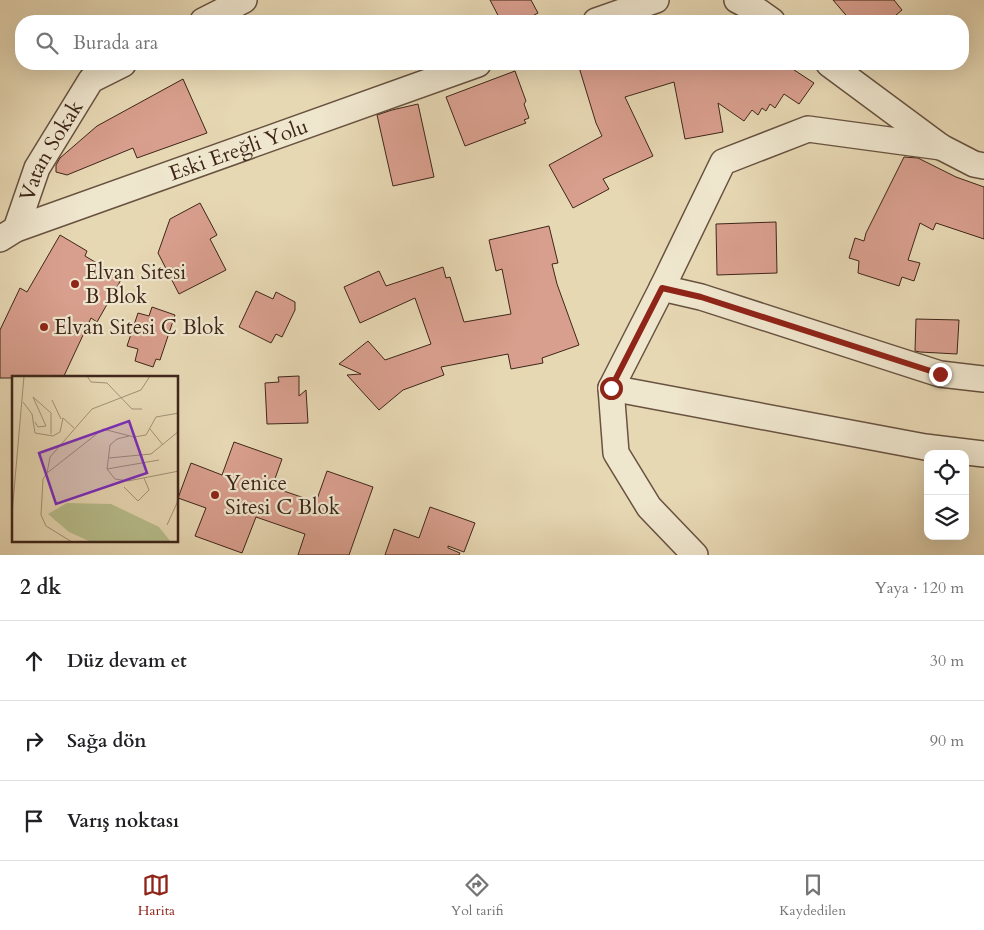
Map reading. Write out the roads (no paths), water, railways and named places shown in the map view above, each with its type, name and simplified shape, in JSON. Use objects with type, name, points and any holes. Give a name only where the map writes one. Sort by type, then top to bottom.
[{"type":"street","points":[[215,15],[244,0]]},
{"type":"street","points":[[613,15],[656,0]]},
{"type":"street","points":[[737,0],[764,15]]},
{"type":"street","name":"Vatan Sokak","points":[[8,234],[37,168],[91,80],[111,70]]},
{"type":"street","name":"Eski Ereğli Yolu","points":[[8,234],[461,70]]},
{"type":"street","points":[[837,70],[941,147],[974,164],[984,166]]},
{"type":"street","points":[[695,555],[649,507],[616,453],[611,388],[723,162],[808,129],[941,147]]},
{"type":"street","points":[[662,288],[701,297],[940,374],[984,379]]},
{"type":"street","points":[[611,388],[925,447],[984,454]]},
{"type":"place","name":"Elvan Sitesi B Blok","points":[[75,284]]},
{"type":"place","name":"Elvan Sitesi C Blok","points":[[44,327]]},
{"type":"place","name":"Yenice Sitesi C Blok","points":[[215,495]]}]
